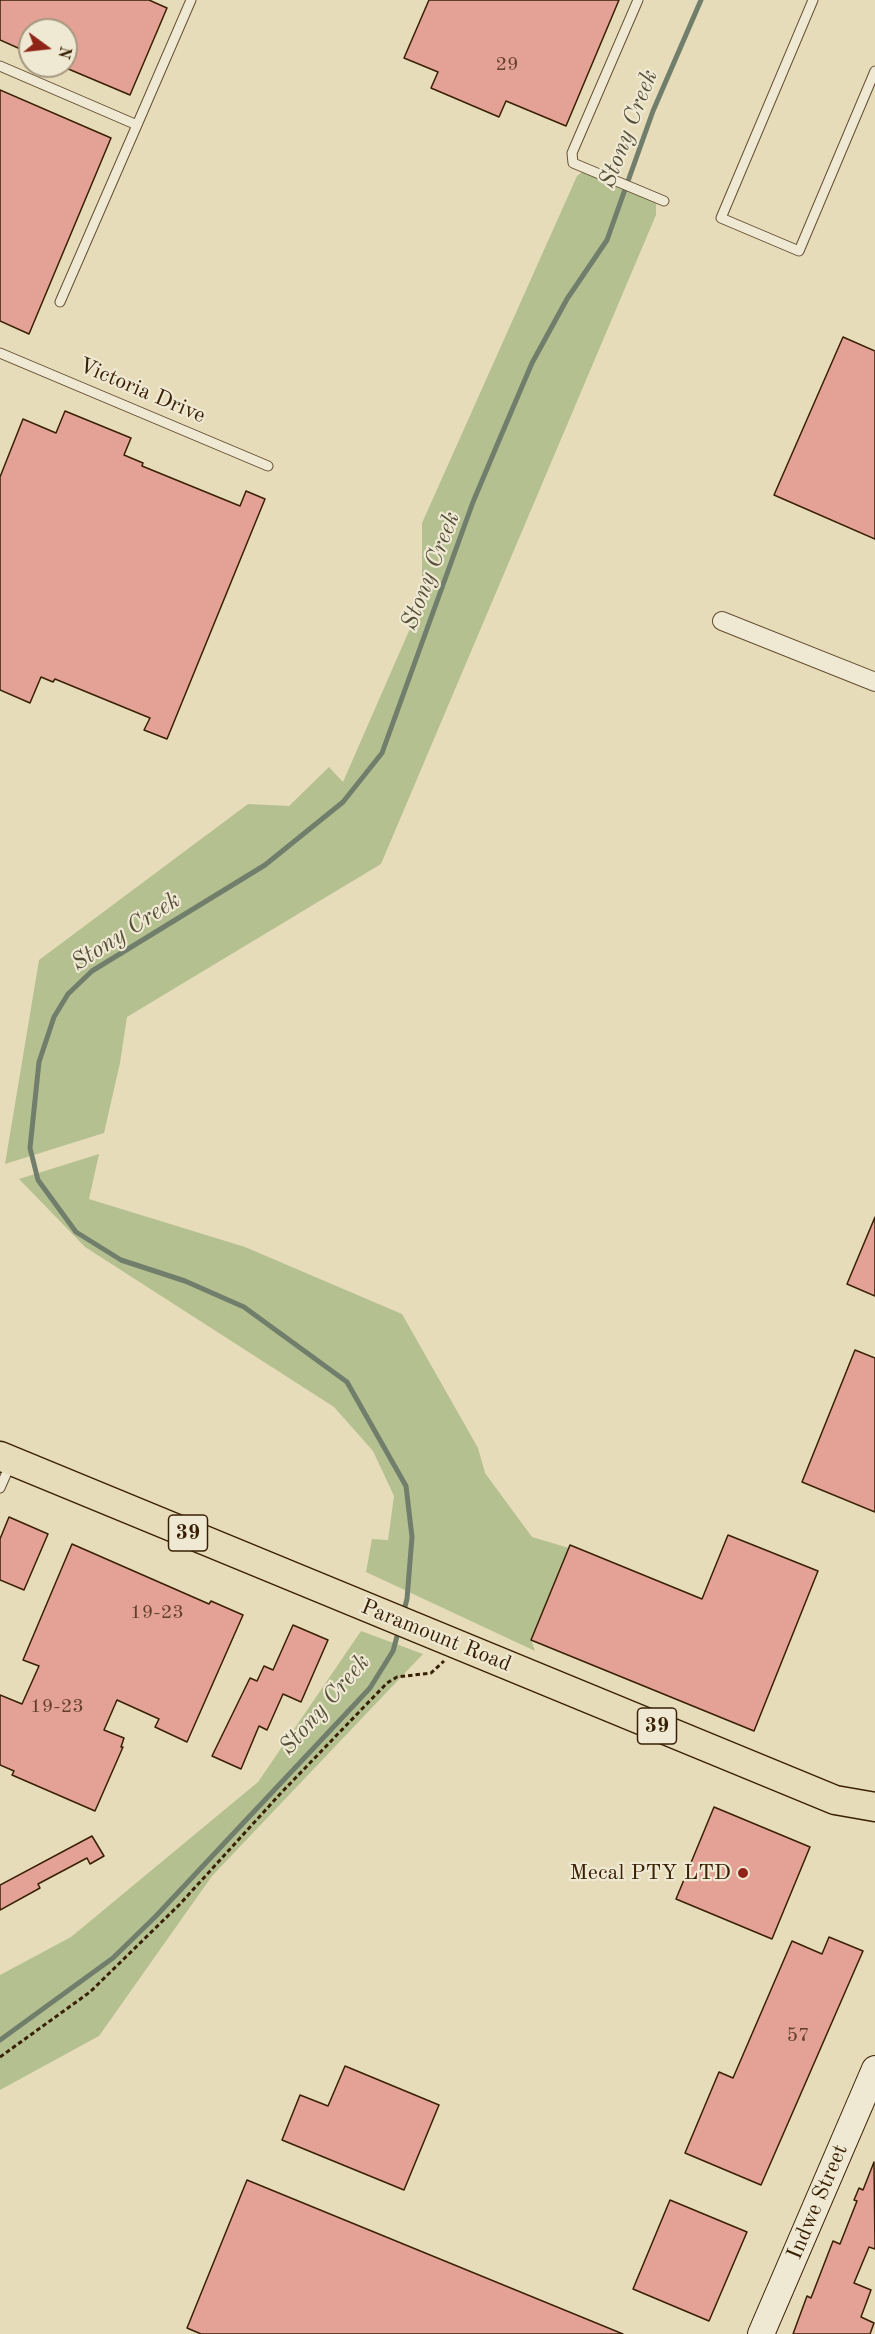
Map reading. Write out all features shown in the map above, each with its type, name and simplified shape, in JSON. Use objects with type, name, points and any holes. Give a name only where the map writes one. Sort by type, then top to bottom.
[{"type":"main road","name":"Paramount Road","points":[[6,1458],[835,1800],[875,1807]]},
{"type":"street","points":[[722,621],[875,682]]},
{"type":"street","points":[[835,1800],[875,1816]]},
{"type":"street","name":"Indwe Street","points":[[761,2334],[875,2069]]},
{"type":"lane","points":[[60,302],[191,0]]},
{"type":"lane","points":[[638,0],[572,153],[573,163],[664,201]]},
{"type":"lane","points":[[813,0],[721,218],[799,251],[875,71]]},
{"type":"lane","points":[[0,66],[137,125]]},
{"type":"lane","name":"Victoria Drive","points":[[0,353],[268,466]]},
{"type":"lane","points":[[0,1488],[6,1458]]},
{"type":"path","points":[[0,2057],[99,1984],[180,1904],[281,1793],[387,1683],[397,1677],[431,1673],[440,1668]]},
{"type":"green space","points":[[586,169],[656,198],[656,215],[381,864],[127,1017],[120,1063],[104,1133],[5,1164],[39,960],[248,804],[289,806],[329,767],[343,782],[422,601],[422,523],[577,176]]},
{"type":"green space","points":[[99,1154],[89,1199],[245,1247],[402,1314],[478,1448],[485,1473],[532,1537],[569,1548],[531,1640],[535,1651],[366,1572],[372,1539],[388,1540],[394,1496],[373,1451],[334,1407],[85,1247],[19,1179]]},
{"type":"green space","points":[[361,1631],[423,1654],[212,1876],[99,2036],[0,2090],[0,1975],[71,1937],[258,1782]]},
{"type":"building","points":[[0,0],[149,0],[167,8],[130,95],[78,73],[78,18],[18,18],[18,48],[0,40]]},
{"type":"building","points":[[429,0],[619,0],[566,126],[506,101],[499,117],[431,88],[438,72],[404,58]]},
{"type":"building","points":[[0,90],[111,138],[29,334],[0,321]]},
{"type":"building","points":[[843,337],[875,351],[875,539],[774,495]]},
{"type":"building","points":[[65,411],[131,438],[124,455],[143,463],[142,466],[240,506],[246,491],[265,499],[167,739],[144,730],[150,718],[55,679],[53,682],[41,677],[30,703],[0,690],[0,477],[23,419],[56,433]]},
{"type":"building","points":[[875,1217],[875,1296],[847,1284]]},
{"type":"building","points":[[855,1350],[875,1358],[875,1512],[802,1482]]},
{"type":"building","points":[[9,1517],[48,1534],[24,1590],[0,1580],[0,1539]]},
{"type":"building","points":[[728,1535],[818,1571],[754,1731],[531,1640],[570,1545],[702,1599]]},
{"type":"building","points":[[72,1544],[209,1604],[211,1601],[243,1615],[187,1742],[155,1727],[159,1719],[117,1700],[104,1730],[124,1738],[121,1747],[123,1747],[95,1811],[12,1775],[14,1771],[0,1765],[0,1695],[22,1704],[39,1666],[23,1660]]},
{"type":"building","points":[[293,1625],[328,1640],[301,1702],[283,1694],[267,1730],[259,1726],[241,1769],[212,1756],[250,1678],[257,1681],[264,1666],[273,1670]]},
{"type":"building","name":"Mecal PTY LTD","points":[[714,1807],[810,1847],[772,1939],[676,1899]]},
{"type":"building","points":[[92,1836],[104,1856],[90,1864],[87,1858],[38,1884],[40,1888],[0,1910],[0,1885]]},
{"type":"building","points":[[829,1937],[863,1951],[761,2185],[685,2153],[719,2072],[733,2078],[792,1941],[822,1954]]},
{"type":"building","points":[[345,2066],[439,2105],[404,2190],[282,2140],[300,2095],[328,2106]]},
{"type":"building","points":[[874,2162],[875,2249],[869,2247],[854,2283],[871,2290],[861,2317],[874,2323],[870,2334],[793,2334],[807,2296],[811,2298],[833,2241],[840,2244],[857,2201],[854,2200],[859,2188],[863,2190]]},
{"type":"building","points":[[247,2180],[623,2334],[201,2334],[187,2328]]},
{"type":"building","points":[[670,2200],[747,2232],[709,2321],[633,2289]]},
{"type":"waterway","name":"Stony Creek","points":[[403,1614],[407,1599],[412,1537],[406,1486],[347,1382],[244,1307],[185,1281],[121,1260],[76,1232],[38,1180],[30,1148],[39,1062],[54,1017],[68,994],[92,971],[265,865],[343,802],[382,753],[473,502],[500,438],[532,363],[567,299],[607,240],[653,111],[701,0]]},
{"type":"waterway","name":"Stony Creek","points":[[0,2040],[113,1958],[156,1916],[370,1688],[393,1651],[399,1629]]},
{"type":"place","name":"Mecal PTY LTD","points":[[743,1873]]}]
